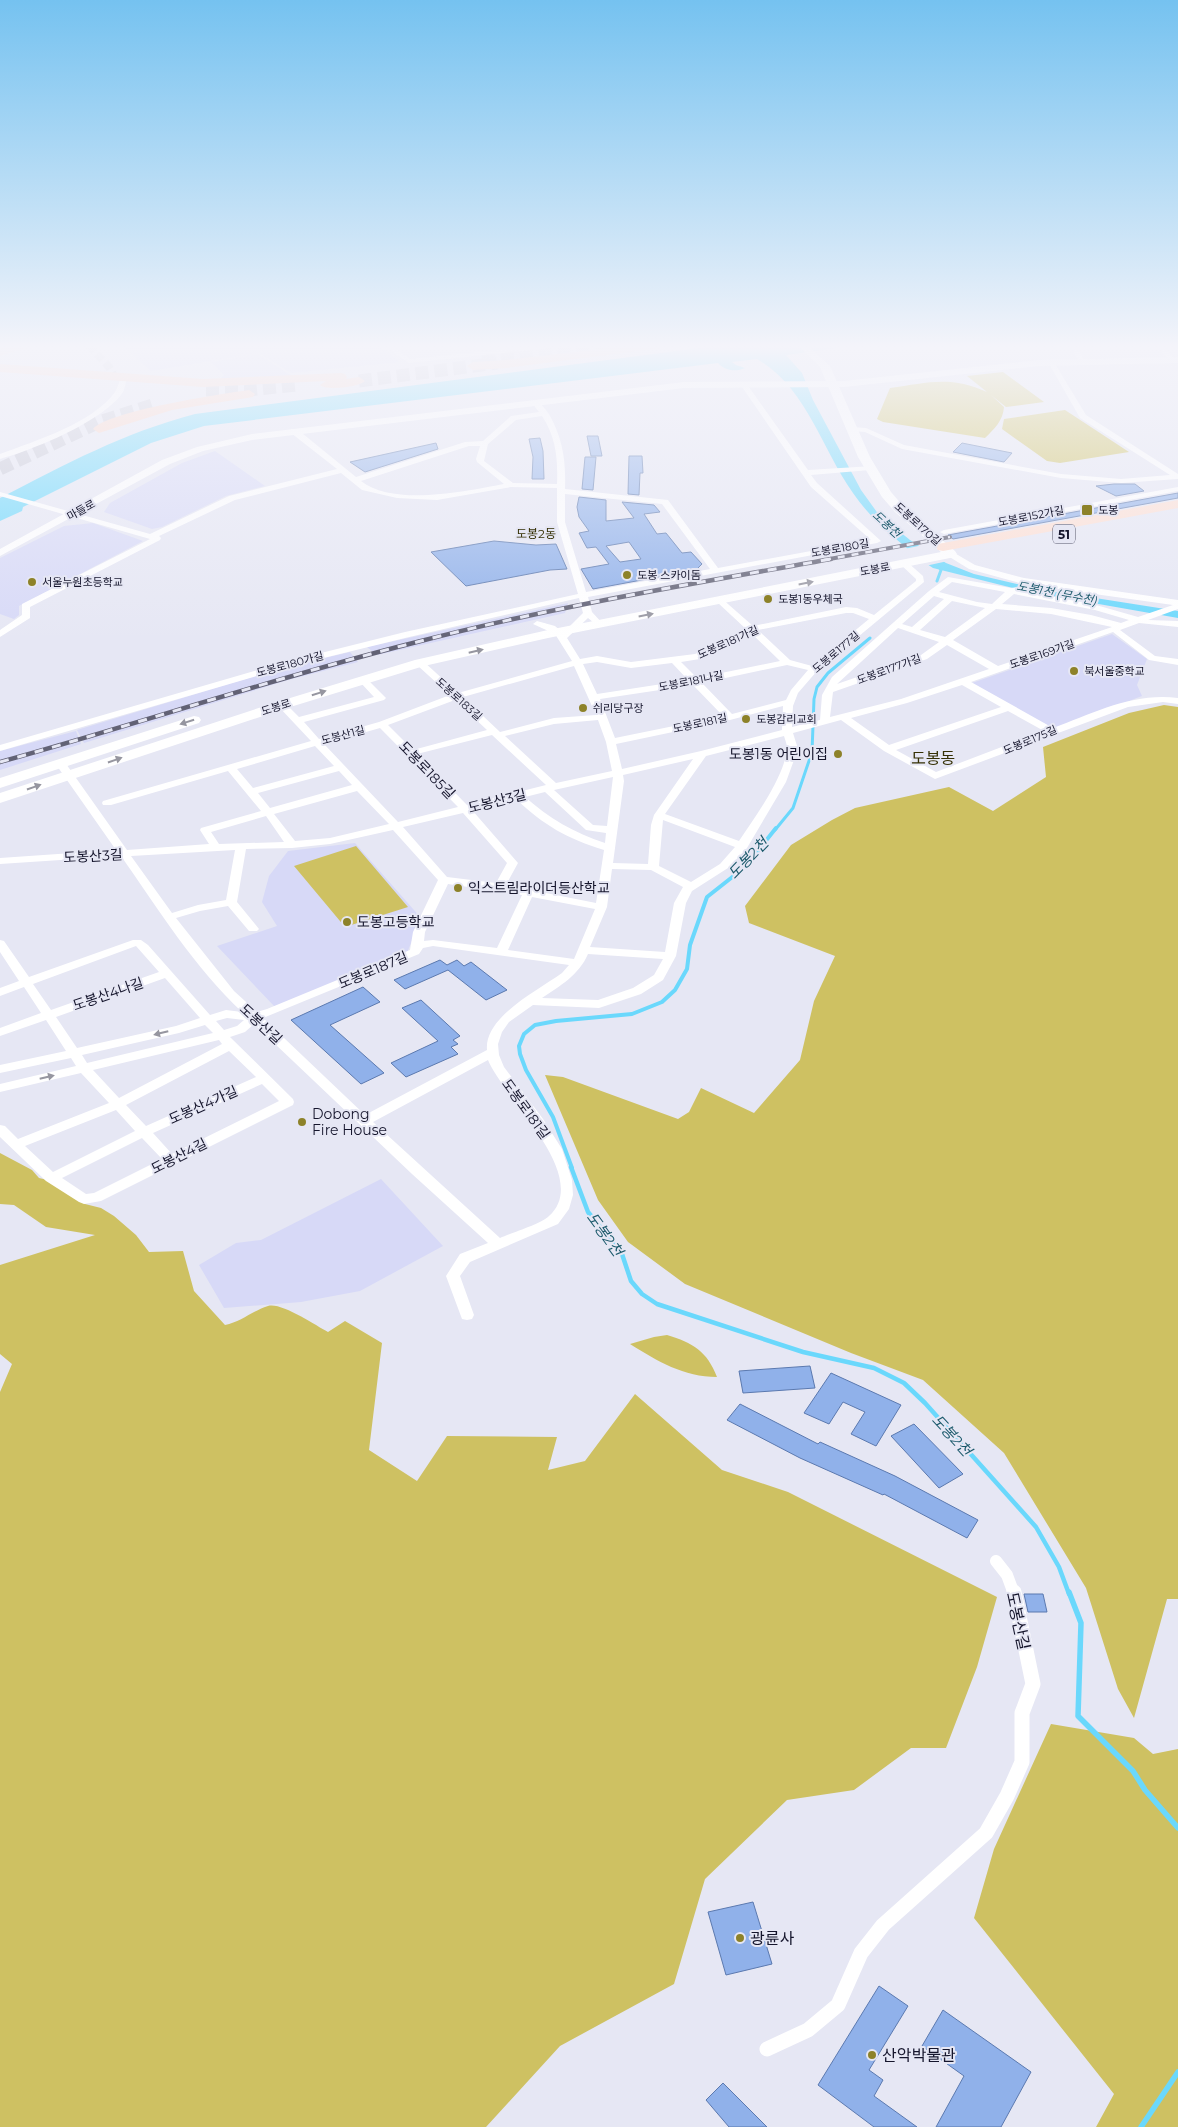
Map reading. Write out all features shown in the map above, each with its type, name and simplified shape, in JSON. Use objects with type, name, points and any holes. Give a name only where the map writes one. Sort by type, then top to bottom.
[{"type":"main road","name":"도봉로170길","points":[[856,444],[865,469],[898,509],[943,551]]},
{"type":"main road","name":"도봉로","points":[[0,783],[64,769],[420,663],[943,551],[1178,504]]},
{"type":"main road","name":"도봉로","points":[[943,551],[1178,514]]},
{"type":"main road","name":"도봉로","points":[[0,798],[64,769],[354,670],[588,613],[902,560]]},
{"type":"street","points":[[0,457],[22,444]]},
{"type":"street","points":[[0,457],[29,444]]},
{"type":"street","name":"마들로","points":[[0,553],[166,462],[188,452],[219,444]]},
{"type":"street","points":[[311,444],[370,490],[409,498],[437,498],[511,485],[561,488],[665,502],[715,570]]},
{"type":"street","points":[[356,480],[467,444]]},
{"type":"street","points":[[484,444],[480,459],[481,462],[511,485]]},
{"type":"street","points":[[559,444],[561,522],[588,613],[599,624]]},
{"type":"street","name":"도봉로180길","points":[[583,595],[877,541],[823,494],[787,444]]},
{"type":"street","points":[[896,444],[902,447],[1061,476],[1121,481],[1178,477],[1126,444]]},
{"type":"street","points":[[808,473],[865,469]]},
{"type":"street","points":[[0,634],[27,616],[25,606],[154,537],[232,498],[343,470]]},
{"type":"street","name":"도봉로152가길","points":[[944,532],[1178,488]]},
{"type":"street","points":[[0,494],[154,537]]},
{"type":"street","points":[[943,551],[972,567],[1023,582],[1177,605]]},
{"type":"street","name":"도봉로177길","points":[[789,702],[794,692],[814,669],[921,581],[902,560]]},
{"type":"street","name":"도봉로177길","points":[[824,721],[829,690],[835,679],[946,581],[954,578],[1012,592]]},
{"type":"street","name":"도봉로177가길","points":[[829,690],[915,662],[993,607],[1023,582]]},
{"type":"street","points":[[1012,592],[1096,608],[1139,619],[1178,624]]},
{"type":"street","points":[[932,593],[993,607],[1050,611],[1091,618],[1117,628],[1152,658],[1178,662]]},
{"type":"street","name":"도봉로180가길","points":[[0,748],[293,663],[583,595]]},
{"type":"street","points":[[914,631],[950,598]]},
{"type":"street","points":[[720,600],[787,662],[814,669]]},
{"type":"street","name":"도봉로169가길","points":[[790,730],[904,701],[964,682],[1177,605]]},
{"type":"street","name":"도봉로181가길","points":[[577,662],[598,659],[632,665],[703,655],[752,629],[846,610],[854,610],[876,619]]},
{"type":"street","points":[[565,633],[588,613]]},
{"type":"street","points":[[364,1121],[493,1052],[492,1042],[501,1023],[566,976],[578,963],[601,907],[619,781],[618,771],[611,742],[594,697],[565,633],[537,624]]},
{"type":"street","name":"도봉로177가길","points":[[896,625],[947,641],[997,670]]},
{"type":"street","points":[[673,659],[730,717]]},
{"type":"street","name":"도봉산1길","points":[[107,802],[382,724],[457,696],[577,662]]},
{"type":"street","name":"도봉로181나길","points":[[594,697],[694,682],[787,662]]},
{"type":"street","name":"도봉로183길","points":[[420,663],[496,733],[550,788]]},
{"type":"street","points":[[297,721],[381,698],[363,680]]},
{"type":"street","points":[[964,682],[1051,731]]},
{"type":"street","name":"도봉로175길","points":[[843,716],[888,749],[935,776],[1126,704],[1154,700],[1178,701]]},
{"type":"street","points":[[531,1001],[593,1004],[615,999],[644,988],[656,980],[662,973],[670,956],[680,904],[690,886],[724,866],[743,846],[774,797],[793,749],[789,702]]},
{"type":"street","name":"도봉로181길","points":[[611,742],[730,717],[789,702]]},
{"type":"street","points":[[282,705],[444,880],[499,887],[601,907]]},
{"type":"street","points":[[888,749],[1009,707]]},
{"type":"street","points":[[411,753],[554,720],[601,717]]},
{"type":"street","name":"도봉로185길","points":[[382,724],[465,808],[513,863],[499,887]]},
{"type":"street","name":"도봉산3길","points":[[0,861],[216,847],[323,843],[618,771],[702,754],[790,730]]},
{"type":"street","points":[[653,867],[656,825],[659,815],[702,754]]},
{"type":"street","points":[[230,768],[267,811],[292,845]]},
{"type":"street","points":[[251,792],[340,768]]},
{"type":"street","name":"도봉산길","points":[[64,769],[123,854],[213,975],[254,1017],[364,1121],[499,1245]]},
{"type":"street","points":[[216,847],[205,830],[267,811],[358,787]]},
{"type":"street","points":[[550,788],[590,828],[611,830]]},
{"type":"street","points":[[518,796],[544,820],[581,839],[609,848]]},
{"type":"street","points":[[659,815],[743,846]]},
{"type":"street","points":[[240,846],[231,902],[253,929]]},
{"type":"street","points":[[608,866],[653,867],[690,886]]},
{"type":"street","name":"도봉로187길","points":[[254,1017],[271,1012],[415,952],[418,945],[419,932],[444,880]]},
{"type":"street","points":[[501,952],[528,893]]},
{"type":"street","points":[[169,917],[198,908],[231,902]]},
{"type":"street","name":"도봉산4길","points":[[0,992],[137,942],[144,947],[226,1040],[288,1102],[96,1198],[84,1199],[51,1178],[0,1129]]},
{"type":"street","points":[[0,943],[6,963],[26,984],[78,1061],[170,1160]]},
{"type":"street","points":[[418,945],[433,943],[578,963]]},
{"type":"street","points":[[584,950],[670,956]]},
{"type":"street","name":"도봉산4나길","points":[[0,1032],[167,973]]},
{"type":"street","points":[[0,1088],[226,1014],[254,1017]]},
{"type":"street","points":[[15,1144],[118,1104],[226,1040],[254,1017]]},
{"type":"street","points":[[0,1069],[78,1061],[226,1040]]},
{"type":"street","name":"도봉로181길","points":[[467,1315],[453,1276],[465,1258],[499,1245],[553,1220],[564,1204],[568,1189],[563,1170],[551,1142],[530,1110],[503,1077],[496,1065],[493,1052]]},
{"type":"street","name":"도봉산4가길","points":[[51,1178],[144,1132],[263,1079]]},
{"type":"street","name":"도봉산길","points":[[767,2049],[808,2030],[838,2005],[861,1953],[883,1925],[986,1833],[1007,1796],[1022,1762],[1022,1713],[1034,1684],[1012,1590],[1007,1575],[996,1561]]},
{"type":"shaded area","points":[[1023,444],[1117,444],[1129,452],[1060,463],[1047,461]]},
{"type":"shaded area","points":[[215,451],[265,486],[226,496],[162,527],[152,529],[104,512],[110,503],[182,463]]},
{"type":"shaded area","name":"서울누원초등학교","points":[[93,523],[143,541],[19,606],[19,615],[14,619],[0,614],[0,558],[64,526]]},
{"type":"shaded area","points":[[568,603],[565,613],[377,655],[367,647]]},
{"type":"shaded area","name":"북서울중학교","points":[[1112,634],[1147,659],[1137,685],[1142,696],[1054,730],[972,683]]},
{"type":"shaded area","points":[[350,652],[358,662],[288,680],[84,743],[77,730],[282,668]]},
{"type":"shaded area","points":[[1164,705],[1178,707],[1178,1599],[1167,1599],[1134,1718],[1118,1689],[1086,1588],[1004,1453],[923,1380],[851,1353],[685,1284],[628,1242],[598,1200],[545,1075],[563,1077],[678,1119],[689,1112],[701,1088],[754,1113],[800,1060],[814,1001],[835,956],[749,923],[745,906],[791,845],[855,808],[949,787],[993,811],[1046,777],[1043,747],[1129,713]]},
{"type":"shaded area","points":[[76,731],[81,744],[0,770],[0,751]]},
{"type":"shaded area","name":"도봉고등학교","points":[[355,843],[421,918],[407,953],[275,1007],[217,946],[277,926],[262,902],[269,876],[288,851]]},
{"type":"shaded area","points":[[356,846],[408,907],[345,927],[294,866]]},
{"type":"shaded area","points":[[0,1153],[32,1170],[39,1178],[56,1182],[85,1204],[101,1208],[114,1216],[136,1235],[149,1252],[183,1251],[194,1291],[225,1325],[262,1308],[274,1306],[281,1307],[328,1332],[345,1321],[382,1343],[369,1450],[417,1481],[447,1436],[557,1437],[548,1470],[585,1461],[635,1394],[722,1470],[788,1492],[997,1597],[977,1667],[946,1748],[911,1748],[854,1790],[787,1800],[705,1879],[674,1984],[560,2046],[486,2127],[0,2127],[0,1392],[12,1364],[0,1354],[0,1265],[95,1235],[46,1227],[14,1205],[0,1204]]},
{"type":"shaded area","points":[[381,1179],[443,1246],[360,1291],[301,1302],[224,1308],[199,1265],[236,1243],[261,1240]]},
{"type":"shaded area","points":[[667,1335],[692,1345],[704,1354],[717,1377],[693,1374],[671,1367],[630,1344]]},
{"type":"shaded area","points":[[1051,1724],[1134,1738],[1153,1754],[1178,1749],[1178,2127],[1096,2127],[1114,2094],[974,1918],[994,1849]]},
{"type":"water","points":[[109,444],[148,444],[23,507],[22,511],[0,521],[0,498]]},
{"type":"water","points":[[825,444],[837,444],[861,490],[879,515],[910,540],[946,563],[974,574],[1038,589],[1178,611],[1178,618],[1025,591],[933,568],[868,513],[842,476]]},
{"type":"pier","points":[[923,545],[948,561],[925,566],[904,549]]},
{"type":"building","points":[[430,444],[436,444],[438,449],[365,472],[350,462]]},
{"type":"building","points":[[530,444],[541,444],[544,479],[532,479],[533,457]]},
{"type":"building","points":[[589,444],[600,444],[602,456],[591,456]]},
{"type":"building","points":[[961,444],[968,444],[1012,453],[1004,462],[953,452]]},
{"type":"building","points":[[629,456],[642,456],[643,473],[640,473],[639,495],[628,494]]},
{"type":"building","points":[[585,457],[596,457],[593,490],[582,489]]},
{"type":"building","points":[[1135,484],[1144,491],[1116,496],[1096,486]]},
{"type":"building","points":[[1178,493],[1178,498],[953,539],[948,535]]},
{"type":"building","points":[[579,497],[606,500],[606,521],[634,518],[622,502],[654,505],[660,512],[644,514],[657,534],[666,533],[682,553],[691,552],[702,564],[696,570],[593,589],[581,569],[609,564],[596,547],[587,548],[579,533],[589,531],[579,517],[577,507]],"holes":[[[629,542],[641,559],[620,562],[606,546]]]},
{"type":"building","points":[[494,541],[536,545],[556,544],[567,569],[550,570],[466,586],[431,552]]},
{"type":"building","points":[[440,960],[447,965],[457,960],[464,966],[471,962],[507,990],[486,1000],[448,970],[405,989],[394,980]]},
{"type":"building","points":[[363,987],[380,1002],[330,1025],[384,1073],[361,1084],[291,1020]]},
{"type":"building","points":[[421,1000],[460,1036],[453,1040],[458,1044],[451,1047],[458,1054],[406,1077],[391,1063],[438,1041],[402,1008]]},
{"type":"building","points":[[810,1366],[815,1388],[743,1393],[739,1371]]},
{"type":"building","points":[[831,1373],[901,1405],[876,1446],[851,1434],[865,1412],[843,1402],[829,1424],[804,1413]]},
{"type":"building","points":[[740,1404],[818,1444],[820,1442],[895,1476],[978,1520],[967,1538],[884,1494],[800,1458],[727,1420]]},
{"type":"building","points":[[914,1424],[963,1474],[939,1488],[891,1436]]},
{"type":"building","points":[[1024,1594],[1043,1594],[1047,1612],[1028,1612]]},
{"type":"building","name":"광륜사","points":[[753,1902],[772,1964],[726,1975],[708,1912]]},
{"type":"building","points":[[879,1986],[908,2006],[869,2070],[883,2080],[874,2096],[917,2127],[874,2127],[818,2085]]},
{"type":"building","points":[[943,2010],[1031,2072],[1001,2127],[936,2127],[964,2076],[922,2046]]},
{"type":"building","points":[[723,2083],[767,2127],[729,2127],[706,2100]]},
{"type":"waterway","name":"도봉2천","points":[[937,581],[941,570],[939,567]]},
{"type":"waterway","name":"도봉2천","points":[[775,830],[793,808],[812,752],[814,699],[817,687],[828,673],[870,638]]},
{"type":"waterway","name":"도봉2천","points":[[572,1168],[553,1117],[526,1070],[520,1054],[519,1046],[524,1034],[535,1025],[556,1021],[632,1014],[662,1002],[675,990],[687,969],[690,945],[707,897],[745,867],[776,828]]},
{"type":"waterway","name":"도봉2천","points":[[571,1167],[588,1212],[622,1254],[631,1281],[642,1294],[657,1304],[803,1352],[874,1368],[904,1383],[925,1403],[1036,1527],[1059,1567],[1069,1594]]},
{"type":"waterway","name":"도봉2천","points":[[1069,1592],[1081,1623],[1078,1716],[1133,1771],[1145,1790],[1178,1828]]},
{"type":"waterway","name":"도봉2천","points":[[1141,2127],[1178,2072]]},
{"type":"tunnel","points":[[0,469],[52,444]]},
{"type":"railway","points":[[824,560],[950,537]]},
{"type":"railway","points":[[0,762],[309,671],[465,630],[621,597],[831,559]]},
{"type":"place","name":"도봉","points":[[1087,510]]},
{"type":"place","name":"도봉 스카이돔","points":[[627,575]]},
{"type":"place","name":"서울누원초등학교","points":[[32,582]]},
{"type":"place","name":"도봉1동우체국","points":[[768,599]]},
{"type":"place","name":"북서울중학교","points":[[1074,671]]},
{"type":"place","name":"쉬리당구장","points":[[583,708]]},
{"type":"place","name":"도봉감리교회","points":[[746,719]]},
{"type":"place","name":"도봉1동 어린이집","points":[[838,754]]},
{"type":"place","name":"익스트림라이더등산학교","points":[[458,888]]},
{"type":"place","name":"도봉고등학교","points":[[347,922]]},
{"type":"place","name":"Dobong Fire House","points":[[302,1122]]},
{"type":"place","name":"광륜사","points":[[740,1938]]},
{"type":"place","name":"산악박물관","points":[[872,2055]]},
{"type":"district","name":"도봉2동","points":[[536,533]]},
{"type":"district","name":"도봉동","points":[[933,758]]},
{"type":"water label","name":"도봉천","points":[[887,524]]},
{"type":"water label","name":"도봉1천 (무수천)","points":[[1057,593]]}]
